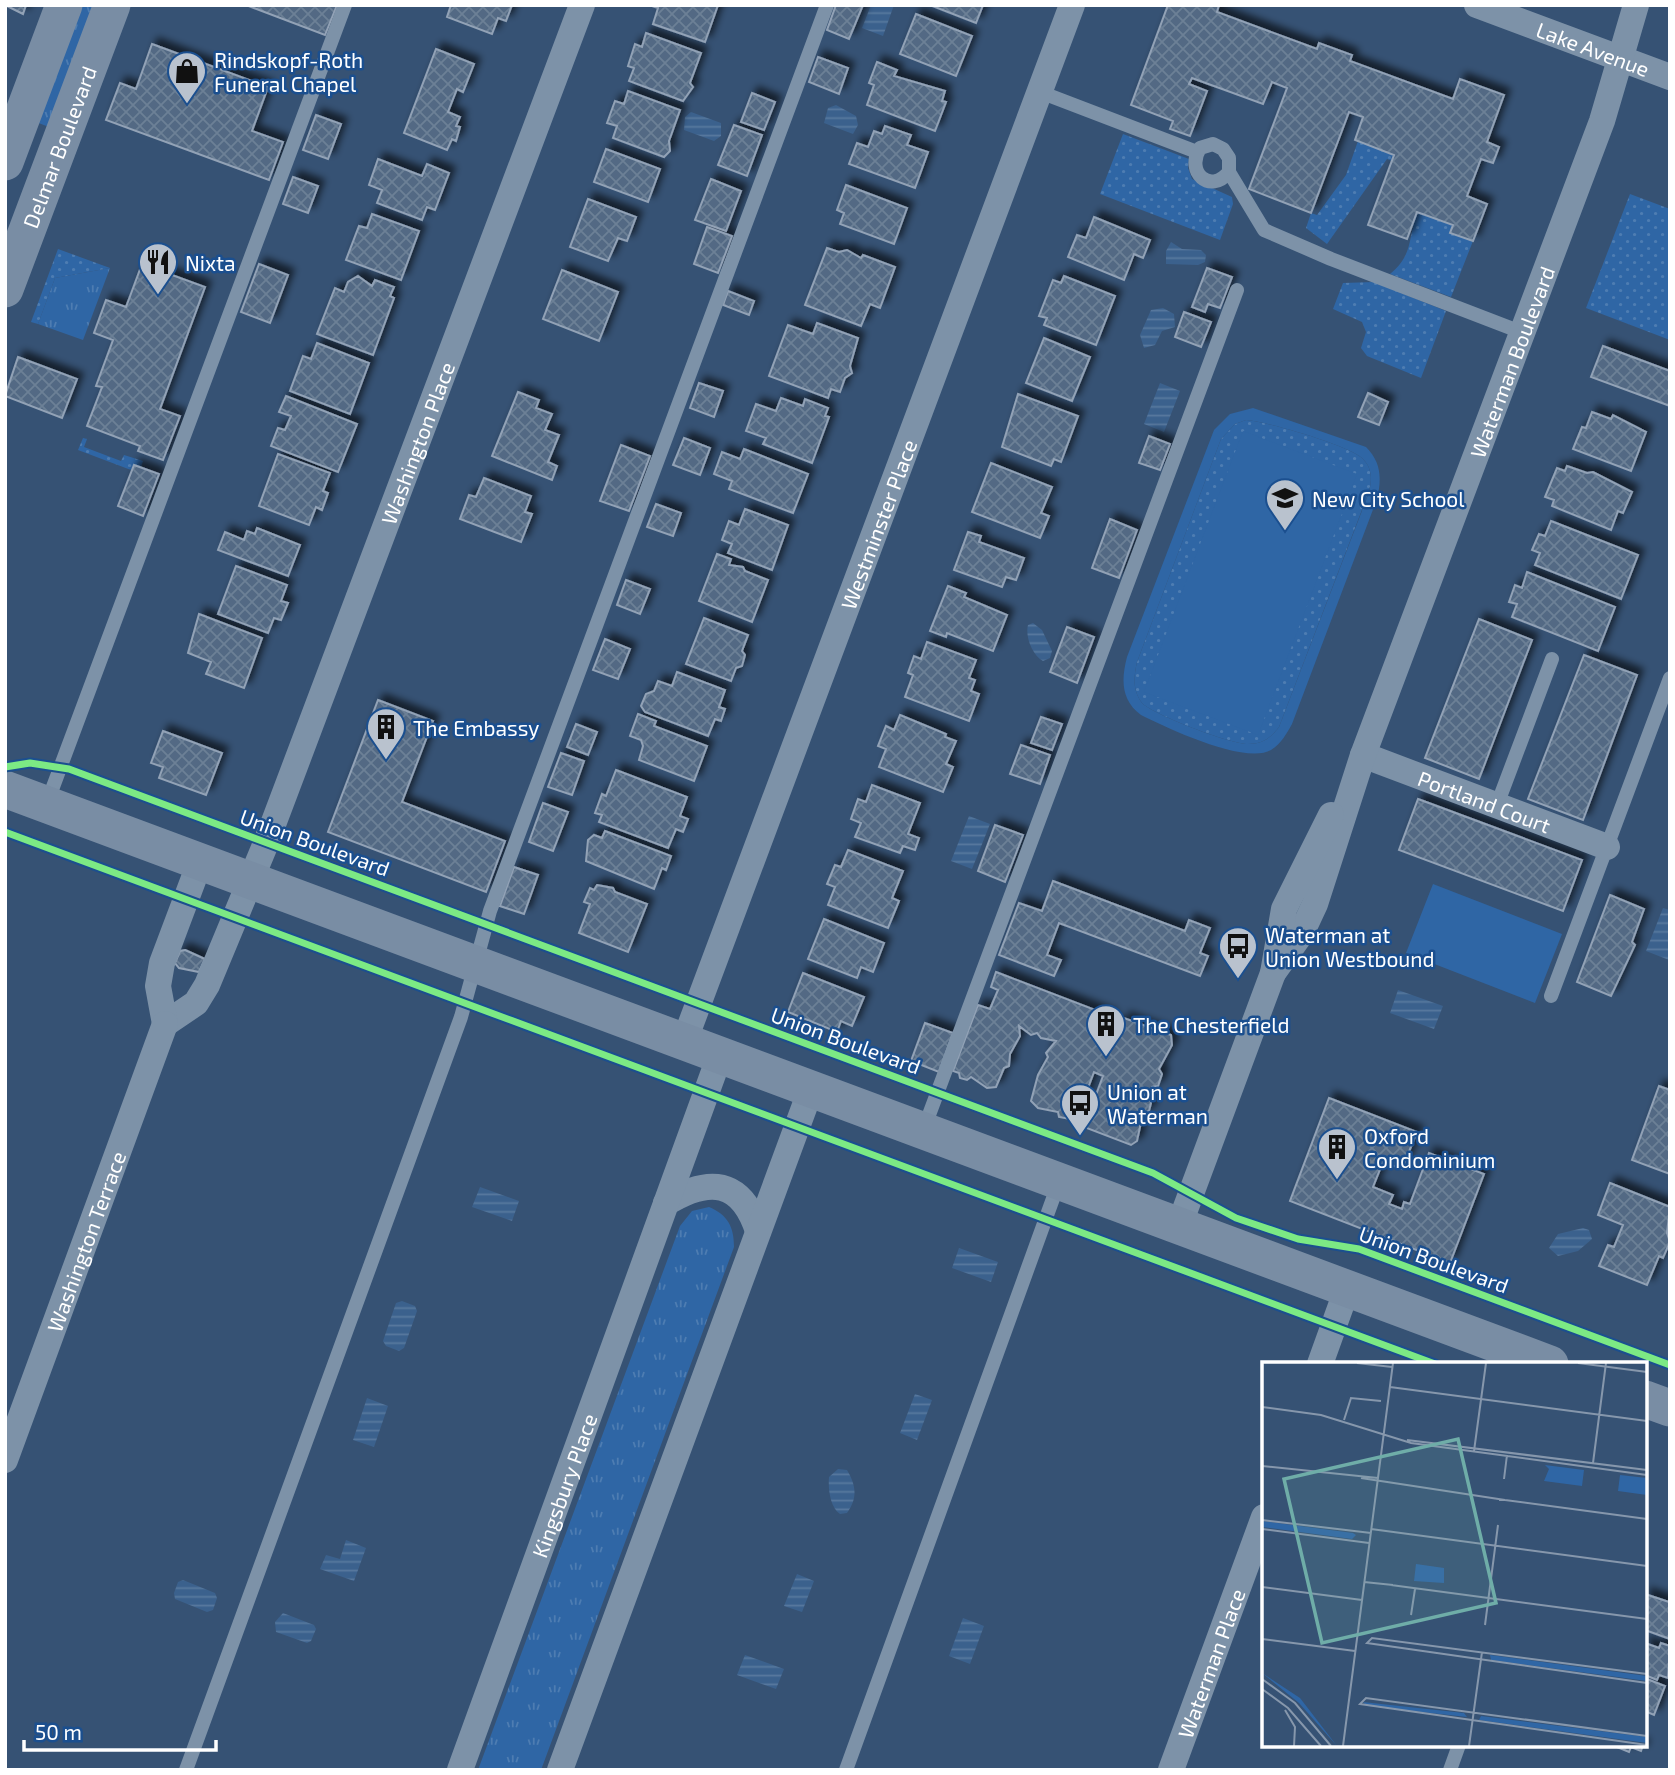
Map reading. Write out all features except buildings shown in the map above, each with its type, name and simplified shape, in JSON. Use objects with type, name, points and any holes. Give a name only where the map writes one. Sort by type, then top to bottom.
[{"type":"main road","name":"Delmar Boulevard","points":[[5,289],[21,163],[64,5]]},
{"type":"main road","name":"Delmar Boulevard","points":[[21,163],[112,5]]},
{"type":"main road","points":[[5,789],[1545,1362]]},
{"type":"main road","points":[[1647,1400],[1670,1409]]},
{"type":"street","name":"Washington Place","points":[[165,1024],[196,1003],[207,985],[250,880],[582,5]]},
{"type":"street","name":"Westminster Place","points":[[684,1042],[1072,5]]},
{"type":"street","name":"Lake Avenue","points":[[1477,5],[1670,76]]},
{"type":"street","name":"Waterman Boulevard","points":[[1179,1226],[1273,973],[1309,919],[1363,755],[1601,121],[1636,5]]},
{"type":"street","name":"Portland Court","points":[[1363,755],[1607,846]]},
{"type":"street","points":[[165,1024],[158,986],[162,963],[200,862]]},
{"type":"street","name":"Washington Terrace","points":[[5,1460],[165,1024]]},
{"type":"street","name":"Kingsbury Place","points":[[460,1770],[720,1055]]},
{"type":"street","points":[[560,1770],[811,1089]]},
{"type":"street","points":[[666,1203],[690,1188],[711,1185],[738,1195],[751,1212],[758,1231]]},
{"type":"street","points":[[1321,1362],[1347,1289]]},
{"type":"street","name":"Waterman Place","points":[[1171,1770],[1262,1522]]},
{"type":"lane","points":[[47,804],[345,5]]},
{"type":"lane","points":[[186,1770],[444,1066],[490,911],[827,5]]},
{"type":"lane","points":[[1040,92],[1197,152]]},
{"type":"lane","points":[[1229,172],[1217,182],[1200,179],[1194,169],[1197,152],[1200,148],[1213,145],[1223,149],[1229,158],[1229,172],[1264,230],[1331,259],[1521,332]]},
{"type":"lane","points":[[922,1130],[1237,290]]},
{"type":"lane","points":[[1497,805],[1552,659]]},
{"type":"lane","points":[[1551,996],[1670,678]]},
{"type":"lane","points":[[846,1770],[1059,1181]]},
{"type":"lane","points":[[1450,1770],[1458,1747]]},
{"type":"green space","points":[[80,5],[94,5],[49,127],[36,122]]},
{"type":"green space","points":[[1123,134],[1189,159],[1188,168],[1192,179],[1232,197],[1233,204],[1220,240],[1100,194]]},
{"type":"green space","points":[[1358,141],[1394,155],[1392,161],[1387,159],[1327,244],[1306,228],[1311,213],[1317,215],[1346,175]]},
{"type":"green space","points":[[1630,194],[1670,209],[1670,340],[1586,308]]},
{"type":"green space","points":[[1417,212],[1453,225],[1451,233],[1473,241],[1451,297],[1390,274],[1407,252]]},
{"type":"green space","points":[[58,249],[110,268],[55,278],[38,324],[31,322]]},
{"type":"green space","points":[[110,268],[83,340],[38,324],[55,278]]},
{"type":"green space","points":[[1374,282],[1446,311],[1421,378],[1367,356],[1361,348],[1366,332],[1362,322],[1333,309],[1343,283]]},
{"type":"green space","points":[[1253,408],[1366,447],[1375,458],[1380,477],[1377,499],[1292,724],[1278,745],[1259,753],[1243,753],[1206,743],[1141,715],[1130,703],[1124,689],[1127,657],[1214,430],[1230,414]],"holes":[[[1246,420],[1307,435],[1355,454],[1366,463],[1371,481],[1279,727],[1266,740],[1248,744],[1210,734],[1149,708],[1139,698],[1135,678],[1137,662],[1221,439],[1235,424]]]},
{"type":"green space","points":[[1246,420],[1307,435],[1355,454],[1366,463],[1371,480],[1279,727],[1266,740],[1248,744],[1210,734],[1149,708],[1139,698],[1135,683],[1137,662],[1221,439],[1235,424]]},
{"type":"green space","points":[[1243,431],[1357,474],[1258,735],[1144,692]]},
{"type":"green space","points":[[83,438],[87,439],[84,447],[121,461],[124,455],[143,461],[141,467],[134,465],[131,470],[78,450]]},
{"type":"green space","points":[[1433,884],[1562,934],[1535,1003],[1406,953]]},
{"type":"green space","points":[[709,1207],[729,1222],[734,1247],[541,1770],[478,1770],[680,1226],[692,1211]]},
{"type":"shaded area","points":[[871,5],[894,5],[883,36],[862,28]]},
{"type":"shaded area","points":[[836,105],[856,116],[858,125],[853,134],[824,123],[828,108]]},
{"type":"shaded area","points":[[691,112],[721,123],[721,136],[714,141],[684,130],[685,117]]},
{"type":"shaded area","points":[[1171,242],[1182,249],[1201,250],[1206,255],[1205,262],[1198,265],[1166,264],[1166,251]]},
{"type":"shaded area","points":[[1163,308],[1174,314],[1175,327],[1162,331],[1155,345],[1144,348],[1140,335],[1151,310]]},
{"type":"shaded area","points":[[1160,383],[1180,391],[1164,432],[1144,424]]},
{"type":"shaded area","points":[[1033,623],[1042,630],[1052,651],[1050,658],[1043,661],[1033,650],[1029,640],[1027,629],[1028,625]]},
{"type":"shaded area","points":[[969,816],[990,824],[972,869],[951,861]]},
{"type":"shaded area","points":[[1663,908],[1670,910],[1669,960],[1646,951]]},
{"type":"shaded area","points":[[1398,990],[1443,1006],[1434,1029],[1390,1013]]},
{"type":"shaded area","points":[[480,1187],[519,1201],[512,1221],[472,1207]]},
{"type":"shaded area","points":[[1583,1228],[1589,1230],[1592,1239],[1578,1251],[1558,1256],[1549,1248],[1558,1234]]},
{"type":"shaded area","points":[[959,1248],[998,1262],[991,1282],[952,1268]]},
{"type":"shaded area","points":[[402,1301],[415,1306],[417,1311],[404,1348],[399,1351],[386,1346],[383,1341],[396,1303]]},
{"type":"shaded area","points":[[915,1394],[932,1400],[917,1440],[900,1433]]},
{"type":"shaded area","points":[[367,1398],[388,1406],[374,1447],[353,1440]]},
{"type":"shaded area","points":[[838,1469],[847,1470],[855,1492],[847,1513],[840,1514],[832,1502],[829,1487],[829,1477]]},
{"type":"shaded area","points":[[346,1540],[366,1548],[354,1581],[320,1569],[326,1555],[340,1559]]},
{"type":"shaded area","points":[[797,1574],[814,1581],[802,1612],[784,1606]]},
{"type":"shaded area","points":[[183,1580],[215,1593],[217,1598],[213,1610],[207,1612],[175,1599],[178,1582]]},
{"type":"shaded area","points":[[283,1613],[314,1625],[316,1629],[311,1641],[307,1643],[276,1632],[275,1622]]},
{"type":"shaded area","points":[[963,1618],[984,1626],[970,1664],[949,1656]]},
{"type":"shaded area","points":[[745,1655],[784,1669],[776,1689],[737,1675]]},
{"type":"cycle path","name":"Union Boulevard","points":[[5,767],[30,763],[69,769],[1153,1173],[1236,1218],[1298,1239],[1359,1249],[1670,1365]]},
{"type":"cycle path","points":[[5,832],[1430,1362]]},
{"type":"place","name":"Rindskopf-Roth Funeral Chapel","points":[[187,105]]},
{"type":"place","name":"Nixta","points":[[158,296]]},
{"type":"place","name":"New City School","points":[[1285,532]]},
{"type":"place","name":"The Embassy","points":[[386,761]]},
{"type":"place","name":"Waterman at Union Westbound","points":[[1238,980]]},
{"type":"place","name":"The Chesterfield","points":[[1106,1058]]},
{"type":"place","name":"Union at Waterman","points":[[1080,1137]]},
{"type":"place","name":"Oxford Condominium","points":[[1337,1181]]}]
